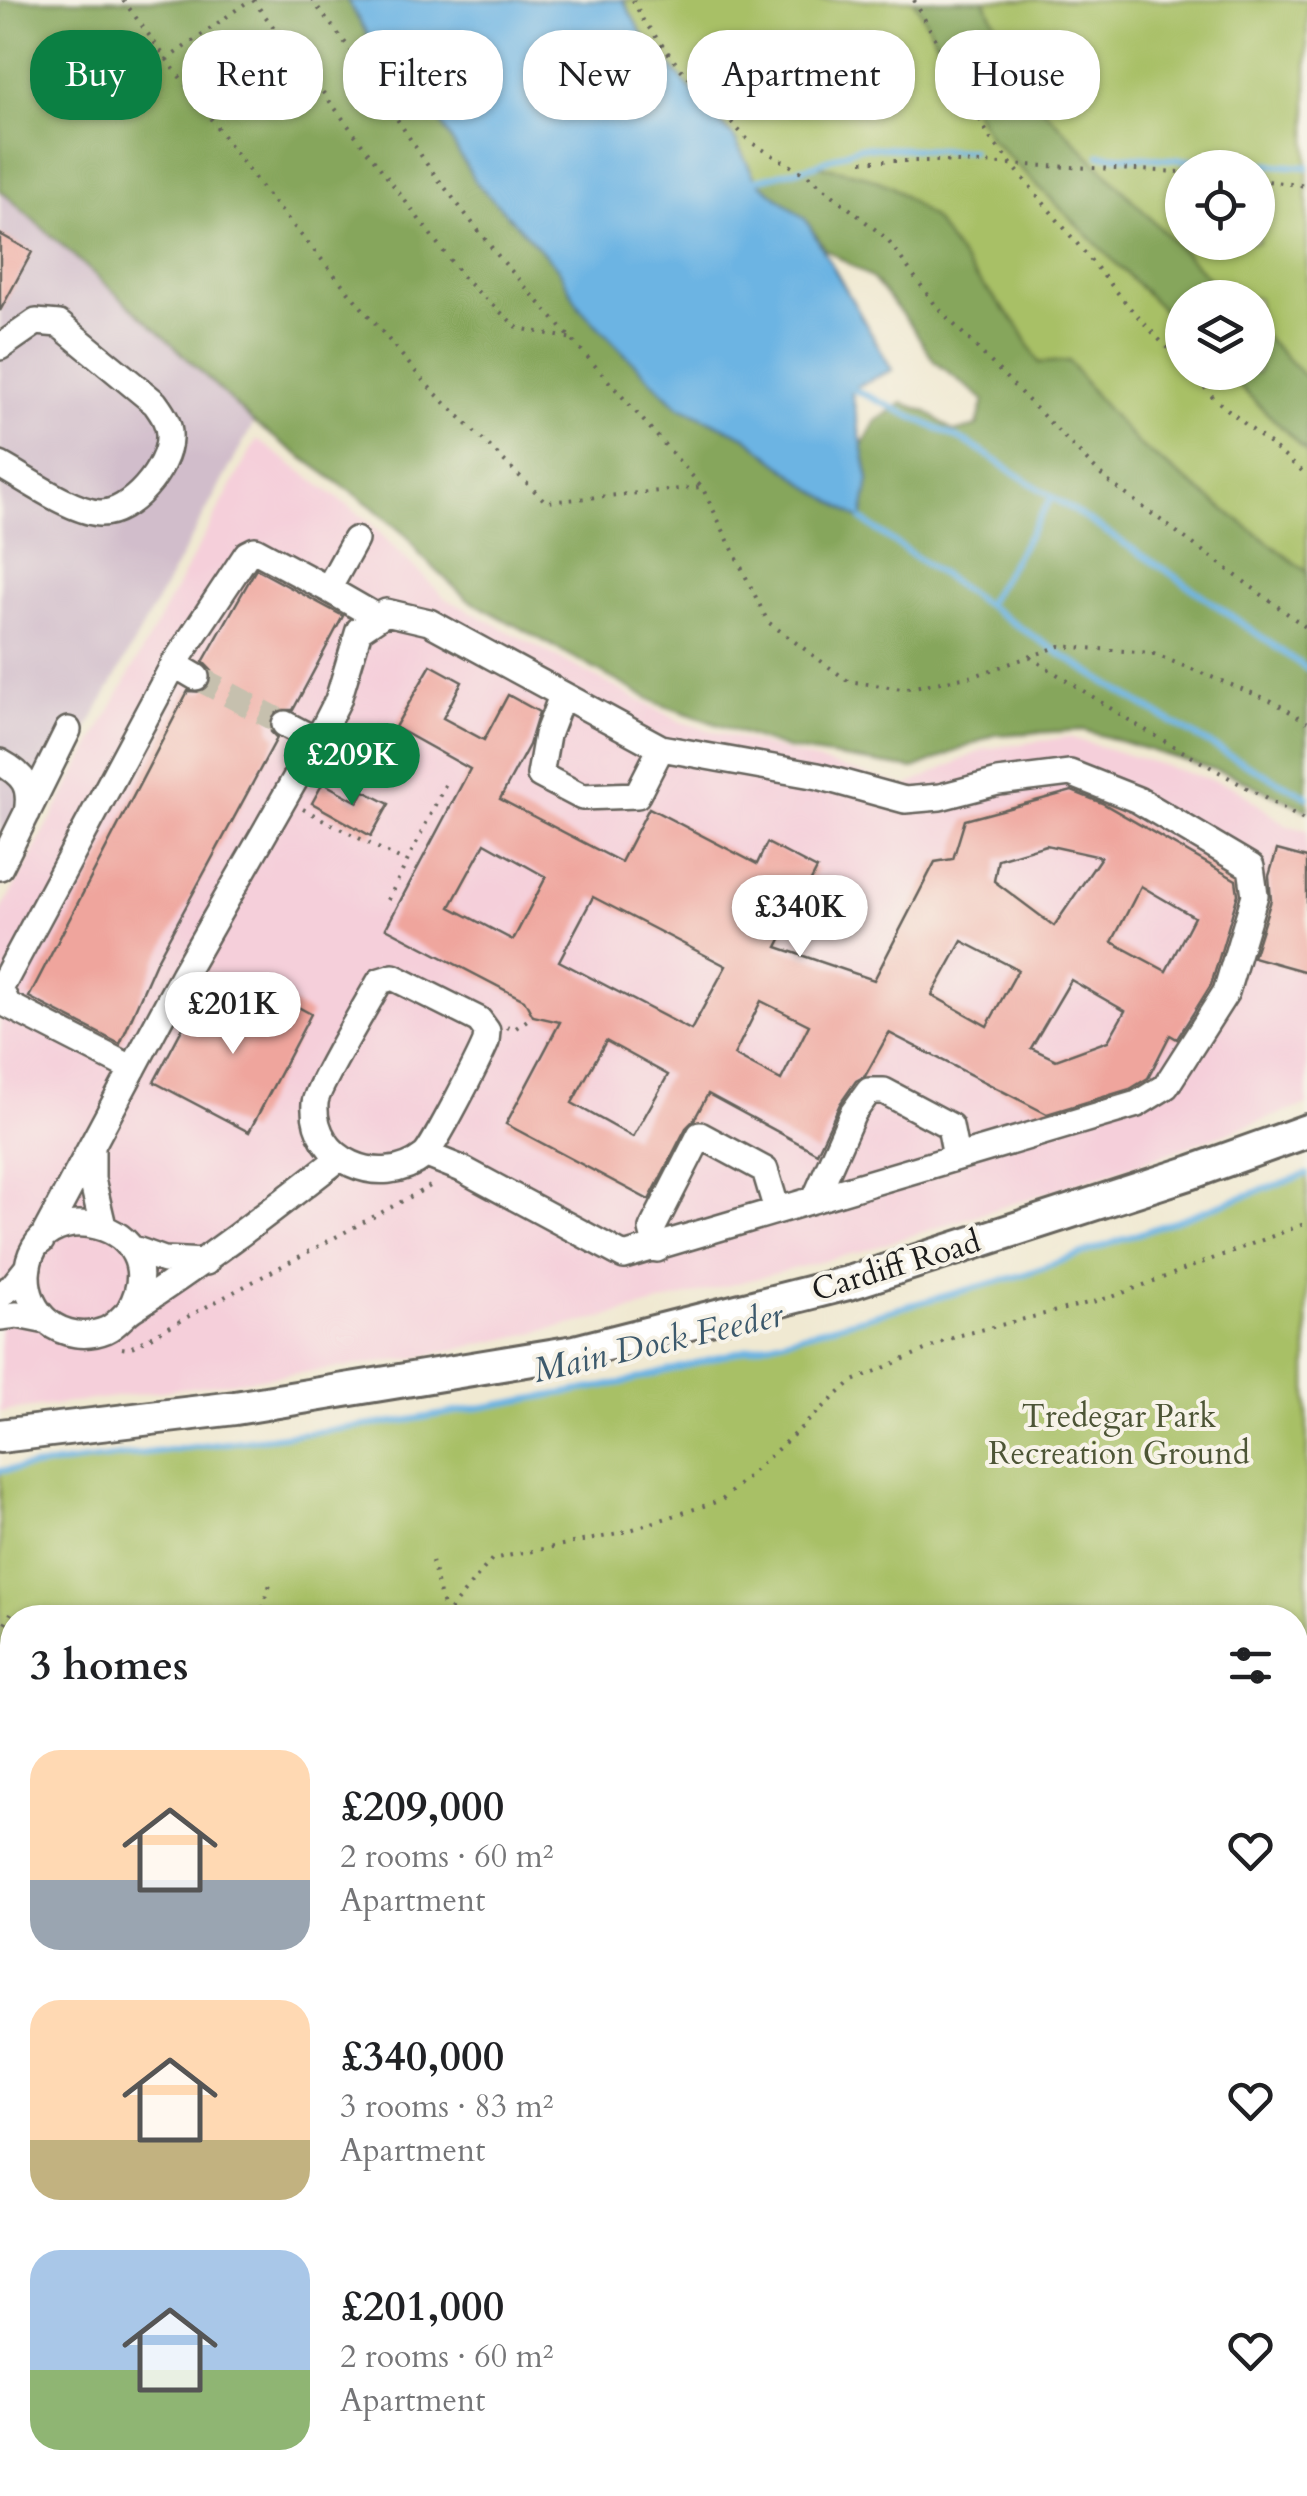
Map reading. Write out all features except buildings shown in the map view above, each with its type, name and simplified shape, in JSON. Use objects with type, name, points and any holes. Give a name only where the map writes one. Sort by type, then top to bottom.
[{"type":"main road","name":"Cardiff Road","points":[[0,1436],[235,1408],[575,1352],[852,1282],[1307,1131]]},
{"type":"lane","points":[[0,347],[36,322],[59,324],[155,402],[166,417],[170,435],[168,452],[138,498],[122,510],[105,514],[86,511],[0,465]]},
{"type":"lane","points":[[328,589],[355,540]]},
{"type":"lane","points":[[133,1069],[8,1004],[0,989],[185,670],[246,554],[255,550],[375,616]]},
{"type":"lane","points":[[0,1294],[12,1288],[28,1267],[316,741],[338,700],[359,630],[386,612],[400,612],[418,631],[562,696],[661,748],[818,776],[905,800],[1070,773],[1138,800],[1260,870],[1226,992],[1166,1086],[1137,1104],[624,1256],[462,1169],[426,1155]]},
{"type":"lane","points":[[562,696],[546,735],[540,775],[582,797],[637,795],[661,748]]},
{"type":"lane","points":[[285,724],[316,741]]},
{"type":"lane","points":[[0,867],[68,730]]},
{"type":"lane","points":[[0,762],[24,780],[31,795],[27,813]]},
{"type":"lane","points":[[393,977],[479,1020],[487,1031],[486,1044],[426,1155],[402,1167],[368,1170],[338,1159],[322,1136],[315,1101],[380,981],[393,977]]},
{"type":"lane","points":[[815,1199],[853,1113],[869,1091],[884,1091],[950,1126],[956,1157]]},
{"type":"lane","points":[[657,1249],[652,1229],[700,1135],[764,1170],[777,1210]]},
{"type":"lane","points":[[92,1146],[92,1179],[103,1226]]},
{"type":"lane","points":[[0,1317],[16,1315],[47,1321],[68,1332],[87,1334],[114,1325],[130,1309],[206,1262],[338,1159]]},
{"type":"lane","points":[[41,1241],[72,1223],[103,1226],[131,1248],[164,1260],[206,1262]]},
{"type":"lane","points":[[130,1309],[139,1288],[139,1270],[131,1248]]},
{"type":"lane","points":[[28,1267],[31,1298],[47,1321]]},
{"type":"path","points":[[123,0],[261,186],[425,383],[546,502],[702,487]]},
{"type":"path","points":[[166,60],[252,0],[465,280],[518,328],[573,339]]},
{"type":"path","points":[[312,0],[354,54],[428,166],[499,257],[702,487],[768,622],[848,681],[902,688],[974,676],[1060,646],[1152,653],[1272,701],[1307,722]]},
{"type":"path","points":[[633,0],[691,80],[750,142],[810,177],[886,238],[937,307],[1104,478],[1307,628]]},
{"type":"path","points":[[914,0],[990,138],[1165,346]]},
{"type":"path","points":[[862,161],[1165,171]]},
{"type":"path","points":[[1275,182],[1307,186]]},
{"type":"path","points":[[1207,390],[1307,475]]},
{"type":"path","points":[[1030,657],[1140,727],[1307,822]]},
{"type":"path","points":[[388,900],[445,784]]},
{"type":"path","points":[[284,798],[405,862]]},
{"type":"path","points":[[198,984],[269,989]]},
{"type":"path","points":[[110,1347],[128,1349],[462,1169]]},
{"type":"path","points":[[453,1605],[492,1560],[618,1534],[722,1500],[851,1382],[957,1336],[1112,1297],[1307,1223]]},
{"type":"path","points":[[432,1561],[442,1605]]},
{"type":"path","points":[[264,1605],[271,1580]]},
{"type":"shaded area","points":[[0,190],[166,338],[254,423],[0,889]]},
{"type":"shaded area","points":[[257,439],[366,519],[445,598],[681,722],[906,786],[985,749],[1068,737],[1235,787],[1286,825],[1307,830],[1307,1105],[1132,1166],[862,1251],[598,1319],[416,1358],[0,1412],[0,913]]},
{"type":"green space","points":[[0,0],[347,0],[365,30],[343,30],[343,120],[440,120],[475,181],[558,268],[580,308],[678,406],[746,437],[808,486],[861,519],[869,480],[862,446],[876,421],[903,403],[928,412],[954,432],[977,426],[984,400],[934,361],[873,279],[825,249],[806,220],[756,180],[815,165],[860,174],[891,186],[933,219],[973,274],[1017,324],[1039,363],[1069,361],[1138,444],[1307,572],[1307,810],[1232,775],[1083,730],[994,735],[914,769],[787,749],[657,703],[467,599],[420,555],[408,537],[371,506],[254,423],[166,338],[0,190]]},
{"type":"green space","points":[[623,0],[914,0],[935,38],[935,120],[980,120],[990,138],[1165,312],[1165,390],[1243,390],[1307,452],[1307,572],[1138,444],[1069,361],[1039,363],[1017,324],[973,274],[815,165],[756,180],[734,138],[718,120],[915,120],[915,30],[687,30],[687,85],[667,62],[667,30],[640,30]]},
{"type":"green space","points":[[914,0],[984,0],[999,30],[935,30],[935,38]]},
{"type":"green space","points":[[984,0],[1307,0],[1307,379],[1275,346],[1275,280],[1210,280],[1191,260],[1275,260],[1275,150],[1165,150],[1165,233],[1054,120],[1100,120],[1100,30],[999,30]]},
{"type":"green space","points":[[980,120],[1054,120],[1165,233],[1165,260],[1191,260],[1210,280],[1165,280],[1165,312],[990,138]]},
{"type":"green space","points":[[1275,346],[1307,379],[1307,452],[1243,390],[1275,390]]},
{"type":"green space","name":"Tredegar Park Recreation Ground","points":[[1307,1174],[1307,1605],[0,1605],[0,1471],[404,1421],[622,1383],[1022,1275]]},
{"type":"water","points":[[347,0],[623,0],[640,30],[523,30],[523,120],[667,120],[667,62],[687,85],[687,120],[718,120],[734,138],[756,180],[806,220],[892,370],[851,389],[869,480],[862,520],[808,486],[746,437],[678,406],[580,308],[558,268],[475,181],[440,120],[503,120],[503,30],[365,30]]},
{"type":"waterway","points":[[756,180],[815,165],[859,147],[972,151]]},
{"type":"waterway","points":[[1100,155],[1307,167]]},
{"type":"waterway","points":[[851,388],[970,444],[1176,577],[1307,669]]},
{"type":"waterway","points":[[986,605],[1052,497]]},
{"type":"waterway","points":[[862,520],[1079,666],[1192,734],[1307,796]]},
{"type":"waterway","name":"Main Dock Feeder","points":[[0,1471],[404,1421],[622,1383],[1022,1275],[1307,1174]]},
{"type":"tunnel","points":[[196,677],[285,724]]}]
